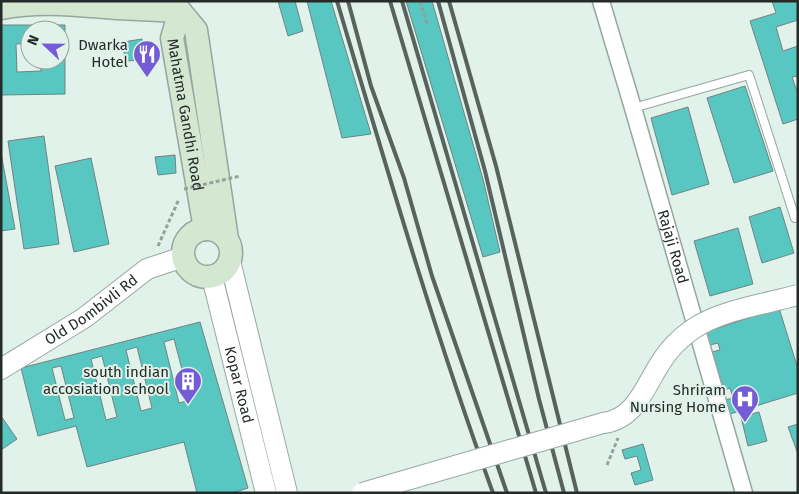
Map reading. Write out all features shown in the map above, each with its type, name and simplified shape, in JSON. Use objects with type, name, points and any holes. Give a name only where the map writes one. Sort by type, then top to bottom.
[{"type":"main road","points":[[1,8],[19,4],[63,2],[116,8],[181,6],[196,30],[228,250],[225,268],[219,274],[212,277],[204,278],[190,271],[183,257],[186,241],[198,231],[205,229],[220,233],[228,250]]},
{"type":"main road","name":"Mahatma Gandhi Road","points":[[181,6],[172,38],[205,229]]},
{"type":"street","name":"Rajaji Road","points":[[601,1],[634,108],[744,493]]},
{"type":"street","points":[[228,250],[287,493]]},
{"type":"street","name":"Old Dombivli Rd","points":[[1,369],[84,318],[147,269],[183,257]]},
{"type":"street","name":"Kopar Road","points":[[212,277],[266,493]]},
{"type":"street","points":[[362,493],[612,422],[632,409],[642,396],[661,361],[676,342],[694,328],[721,316],[798,295]]},
{"type":"lane","points":[[634,108],[749,75],[794,218]]},
{"type":"path","points":[[420,1],[427,24]]},
{"type":"path","points":[[184,190],[240,176]]},
{"type":"path","points":[[147,269],[180,198]]},
{"type":"path","points":[[603,423],[618,438],[607,465]]},
{"type":"building","points":[[278,1],[295,1],[303,31],[288,36]]},
{"type":"building","points":[[307,1],[331,1],[371,134],[342,138]]},
{"type":"building","points":[[406,1],[432,1],[483,179],[500,252],[483,257]]},
{"type":"building","points":[[772,1],[798,1],[798,20],[776,27],[783,51],[798,46],[798,76],[792,77],[798,94],[798,119],[783,124],[750,21],[776,13]]},
{"type":"building","points":[[1,25],[20,25],[20,44],[16,44],[17,72],[65,70],[65,94],[1,95]]},
{"type":"building","points":[[142,39],[144,60],[125,61],[123,42]]},
{"type":"building","points":[[745,86],[773,171],[734,183],[707,98]]},
{"type":"building","points":[[688,107],[709,184],[672,195],[651,118]]},
{"type":"building","points":[[44,136],[59,244],[24,249],[8,141]]},
{"type":"building","points":[[1,153],[15,229],[1,231]]},
{"type":"building","points":[[175,155],[176,173],[158,175],[155,157]]},
{"type":"building","points":[[91,158],[109,244],[74,252],[55,166]]},
{"type":"building","points":[[780,207],[794,253],[762,263],[749,217]]},
{"type":"building","points":[[738,228],[753,284],[710,296],[694,241]]},
{"type":"building","points":[[779,308],[798,369],[798,393],[730,414],[725,400],[733,398],[730,388],[724,390],[712,352],[720,350],[718,343],[710,345],[705,332]]},
{"type":"building","name":"south indian accosiation school","points":[[200,322],[248,488],[232,493],[197,493],[184,442],[87,467],[76,426],[38,436],[21,368]],"holes":[[[174,339],[190,400],[179,403],[164,342]],[[137,347],[152,408],[141,411],[126,350]],[[102,356],[117,417],[106,420],[91,359]],[[61,366],[74,418],[65,420],[52,368]]]},
{"type":"building","points":[[759,412],[767,441],[748,446],[741,417]]},
{"type":"building","points":[[1,416],[17,439],[1,450]]},
{"type":"building","points":[[798,424],[798,454],[788,427]]},
{"type":"building","points":[[643,444],[653,480],[635,485],[631,473],[641,470],[637,456],[625,459],[622,450]]},
{"type":"railway","points":[[337,1],[431,310],[493,493]]},
{"type":"railway","points":[[348,1],[371,86],[404,178],[432,276],[507,493]]},
{"type":"railway","points":[[390,1],[536,493]]},
{"type":"railway","points":[[402,1],[546,493]]},
{"type":"railway","points":[[438,1],[485,171],[539,399],[564,493]]},
{"type":"railway","points":[[449,1],[496,166],[577,493]]},
{"type":"place","name":"Dwarka Hotel","points":[[147,78]]},
{"type":"place","name":"south indian accosiation school","points":[[188,405]]},
{"type":"place","name":"Shriram Nursing Home","points":[[745,423]]}]
